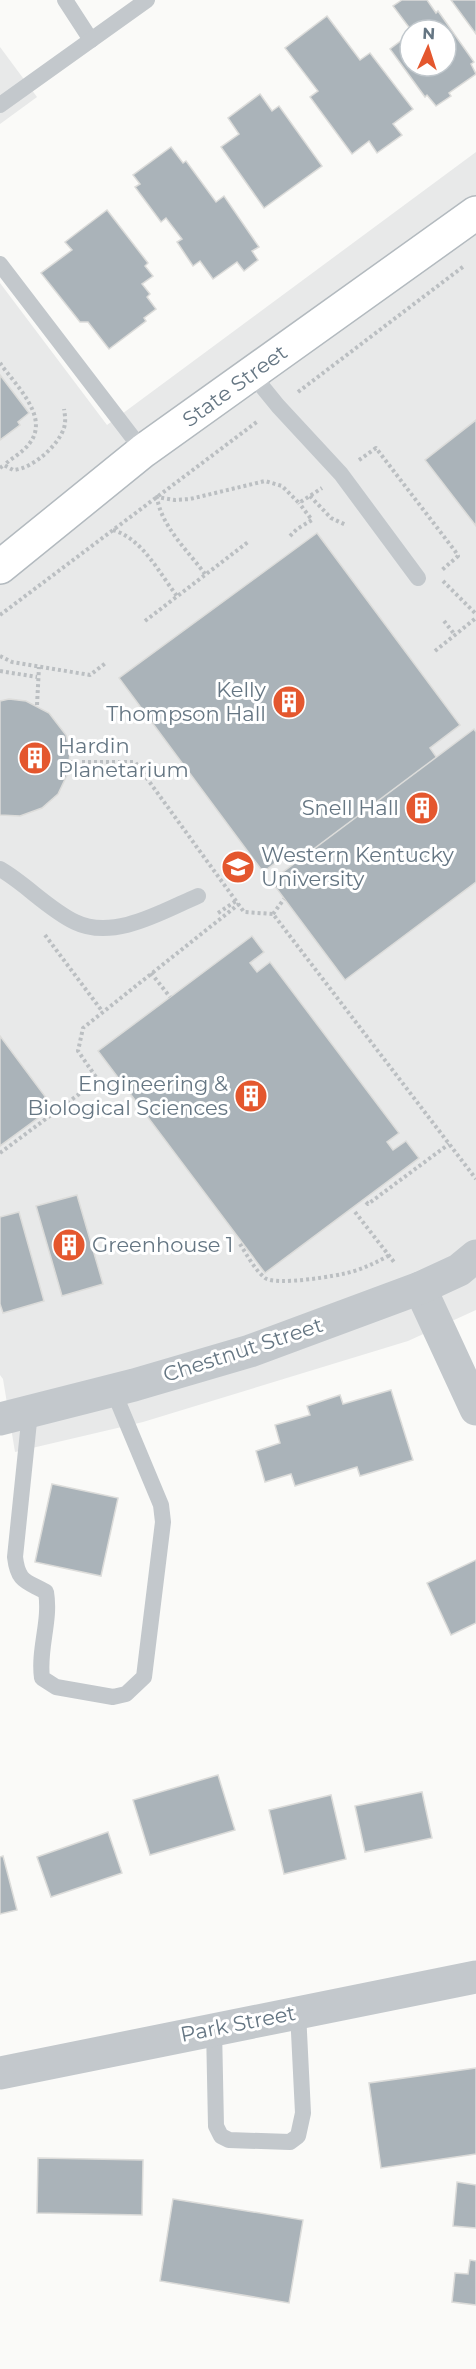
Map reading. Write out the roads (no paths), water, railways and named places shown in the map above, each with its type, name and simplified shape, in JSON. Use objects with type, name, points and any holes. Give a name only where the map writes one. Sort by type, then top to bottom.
[{"type":"street","name":"State Street","points":[[0,567],[143,451],[476,213]]},
{"type":"street","name":"Chestnut Street","points":[[15,1416],[249,1351],[410,1279],[459,1270],[476,1256]]},
{"type":"street","points":[[410,1279],[476,1409]]},
{"type":"street","name":"Park Street","points":[[0,2073],[214,2028],[476,1977]]},
{"type":"lane","points":[[66,0],[91,40]]},
{"type":"lane","points":[[0,105],[147,0]]},
{"type":"lane","points":[[0,264],[143,451]]},
{"type":"lane","points":[[252,374],[278,406],[341,474],[417,578]]},
{"type":"lane","points":[[0,869],[76,923],[103,929],[147,918],[198,896]]},
{"type":"lane","points":[[15,1416],[16,1572],[24,1581],[46,1593],[48,1606],[40,1666],[42,1678],[48,1684],[56,1687],[113,1697],[126,1694],[144,1677],[163,1522],[160,1505],[113,1390]]},
{"type":"lane","points":[[214,2028],[216,2126],[221,2136],[229,2140],[290,2142],[298,2136],[303,2113],[298,2012]]},
{"type":"place","name":"Kelly Thompson Hall","points":[[289,702]]},
{"type":"place","name":"Hardin Planetarium","points":[[35,758]]},
{"type":"place","name":"Snell Hall","points":[[422,808]]},
{"type":"place","name":"Western Kentucky University","points":[[238,867]]},
{"type":"place","name":"Engineering & Biological Sciences","points":[[251,1096]]},
{"type":"place","name":"Greenhouse 1","points":[[69,1245]]}]
